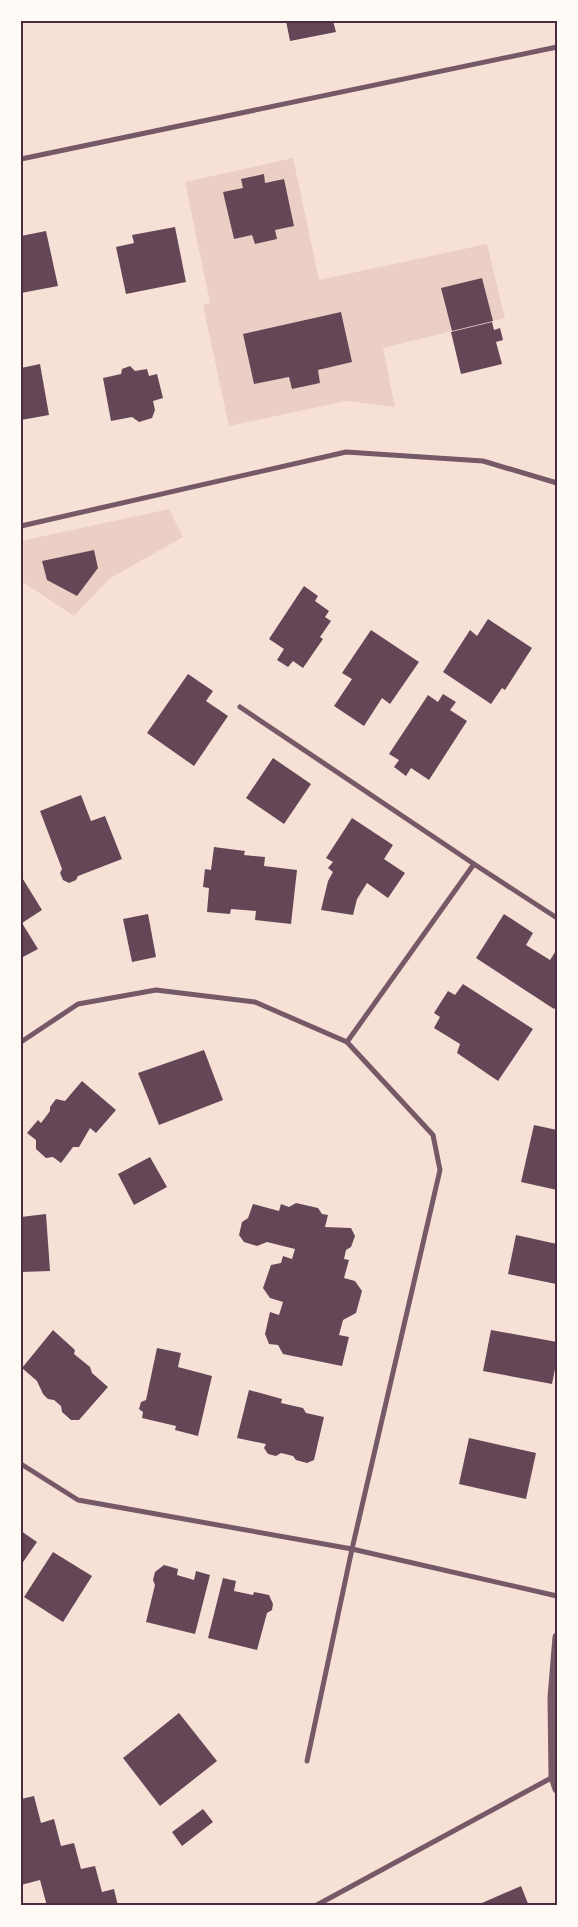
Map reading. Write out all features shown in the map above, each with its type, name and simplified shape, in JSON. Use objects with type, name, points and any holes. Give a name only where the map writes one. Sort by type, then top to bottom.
[{"type":"street","points":[[21,159],[557,47]]},
{"type":"street","points":[[21,526],[346,452],[483,461],[557,483]]},
{"type":"street","points":[[240,707],[557,918]]},
{"type":"street","points":[[347,1042],[474,864]]},
{"type":"street","points":[[21,1042],[78,1004],[156,990],[255,1002],[347,1042],[433,1136],[440,1170],[352,1549],[307,1761]]},
{"type":"street","points":[[21,1464],[78,1500],[352,1549],[557,1596]]},
{"type":"street","points":[[557,1638],[552,1698],[553,1777],[557,1789]]},
{"type":"street","points":[[315,1906],[553,1777]]},
{"type":"shaded area","points":[[293,158],[319,280],[487,244],[505,318],[383,348],[395,407],[346,401],[229,426],[203,305],[210,303],[185,182]]},
{"type":"shaded area","points":[[169,509],[183,537],[109,579],[74,616],[21,581],[21,541]]},
{"type":"building","points":[[286,21],[333,21],[336,32],[290,41]]},
{"type":"building","points":[[264,174],[265,183],[284,179],[294,226],[275,230],[277,239],[255,244],[252,235],[234,239],[223,192],[243,188],[241,179]]},
{"type":"building","points":[[175,227],[186,282],[126,294],[116,247],[134,243],[132,235]]},
{"type":"building","points":[[46,231],[58,286],[21,293],[21,236]]},
{"type":"building","points":[[482,278],[493,321],[452,331],[441,288]]},
{"type":"building","points":[[341,312],[352,362],[318,370],[320,383],[292,389],[289,377],[254,384],[243,334]]},
{"type":"building","points":[[492,322],[494,330],[500,328],[503,340],[496,342],[502,364],[461,374],[451,332]]},
{"type":"building","points":[[40,364],[49,415],[21,420],[21,368]]},
{"type":"building","points":[[130,366],[135,371],[147,369],[149,376],[157,374],[163,398],[153,401],[155,410],[152,418],[139,422],[132,417],[111,421],[103,378],[121,374],[122,369]]},
{"type":"building","points":[[94,550],[98,568],[77,596],[47,580],[42,561]]},
{"type":"building","points":[[304,586],[318,596],[315,601],[329,611],[325,617],[331,621],[320,637],[323,639],[303,668],[293,661],[288,667],[277,660],[284,649],[269,639]]},
{"type":"building","points":[[488,619],[532,648],[505,690],[502,688],[491,704],[443,672],[470,630],[477,636]]},
{"type":"building","points":[[371,630],[419,662],[390,704],[382,698],[364,726],[334,706],[352,679],[342,673]]},
{"type":"building","points":[[188,674],[213,691],[206,701],[228,716],[194,766],[147,733]]},
{"type":"building","points":[[443,694],[456,702],[450,710],[467,721],[429,780],[411,768],[406,776],[394,767],[399,760],[389,754],[428,695],[438,702]]},
{"type":"building","points":[[273,758],[311,784],[284,824],[246,798]]},
{"type":"building","points":[[81,795],[91,821],[105,816],[122,859],[78,876],[76,880],[69,883],[63,880],[60,873],[62,869],[40,811]]},
{"type":"building","points":[[352,818],[393,845],[384,859],[405,873],[388,898],[367,883],[357,899],[353,915],[321,910],[328,881],[333,872],[328,868],[333,862],[326,858]]},
{"type":"building","points":[[214,847],[245,851],[244,855],[265,857],[264,866],[297,870],[291,924],[255,920],[256,911],[231,909],[230,914],[207,912],[209,888],[203,887],[205,869],[211,870]]},
{"type":"building","points":[[21,876],[42,910],[22,923],[38,949],[21,958]]},
{"type":"building","points":[[148,914],[156,957],[132,962],[123,919]]},
{"type":"building","points":[[504,914],[533,933],[526,945],[550,960],[557,949],[557,1005],[554,1009],[476,958]]},
{"type":"building","points":[[463,984],[533,1029],[498,1081],[457,1053],[460,1044],[434,1028],[440,1017],[434,1013],[448,991],[455,995]]},
{"type":"building","points":[[204,1050],[223,1100],[159,1125],[138,1073]]},
{"type":"building","points":[[82,1081],[116,1110],[96,1133],[90,1128],[79,1147],[73,1147],[61,1163],[53,1157],[46,1158],[36,1149],[36,1140],[27,1133],[38,1120],[41,1123],[56,1099],[65,1101]]},
{"type":"building","points":[[534,1125],[557,1130],[557,1190],[521,1182]]},
{"type":"building","points":[[150,1157],[167,1187],[134,1205],[118,1174]]},
{"type":"building","points":[[296,1203],[318,1208],[322,1214],[328,1215],[325,1227],[351,1228],[355,1236],[351,1247],[346,1250],[344,1259],[349,1260],[344,1278],[355,1281],[362,1291],[356,1313],[343,1320],[339,1335],[349,1337],[342,1366],[283,1354],[278,1345],[269,1344],[265,1334],[270,1312],[279,1315],[283,1302],[270,1298],[263,1288],[271,1265],[281,1263],[283,1256],[292,1259],[295,1249],[267,1242],[257,1246],[244,1242],[239,1235],[242,1222],[248,1218],[253,1204],[279,1211],[281,1204],[289,1207]]},
{"type":"building","points":[[46,1214],[50,1271],[21,1272],[21,1217]]},
{"type":"building","points":[[516,1235],[557,1244],[556,1284],[508,1274]]},
{"type":"building","points":[[53,1330],[75,1350],[74,1354],[90,1367],[92,1373],[108,1387],[79,1420],[71,1420],[62,1412],[61,1406],[54,1400],[48,1399],[43,1394],[37,1381],[22,1368]]},
{"type":"building","points":[[491,1330],[557,1342],[557,1359],[552,1384],[483,1371]]},
{"type":"building","points":[[157,1348],[181,1353],[178,1367],[212,1376],[198,1436],[175,1430],[176,1426],[142,1418],[143,1412],[139,1409],[141,1402],[146,1400]]},
{"type":"building","points":[[249,1390],[282,1399],[281,1403],[303,1408],[306,1413],[324,1417],[314,1460],[307,1463],[296,1460],[293,1456],[281,1453],[276,1456],[268,1454],[264,1448],[266,1444],[237,1438]]},
{"type":"building","points":[[469,1438],[536,1453],[526,1499],[459,1484]]},
{"type":"building","points":[[21,1531],[37,1542],[21,1565]]},
{"type":"building","points":[[53,1552],[92,1576],[63,1622],[24,1597]]},
{"type":"building","points":[[164,1565],[178,1569],[177,1575],[194,1580],[196,1571],[210,1575],[195,1634],[146,1622],[155,1585],[153,1580],[155,1572]]},
{"type":"building","points":[[223,1578],[236,1581],[234,1591],[253,1595],[254,1592],[269,1595],[273,1604],[272,1610],[267,1613],[257,1650],[208,1638]]},
{"type":"building","points":[[179,1713],[217,1761],[160,1806],[123,1758]]},
{"type":"building","points":[[34,1796],[41,1823],[54,1819],[61,1846],[74,1843],[81,1869],[95,1866],[102,1892],[114,1889],[118,1906],[47,1906],[40,1880],[21,1885],[21,1799]]},
{"type":"building","points":[[203,1809],[213,1822],[182,1846],[172,1832]]},
{"type":"building","points":[[521,1886],[529,1906],[475,1906]]}]
